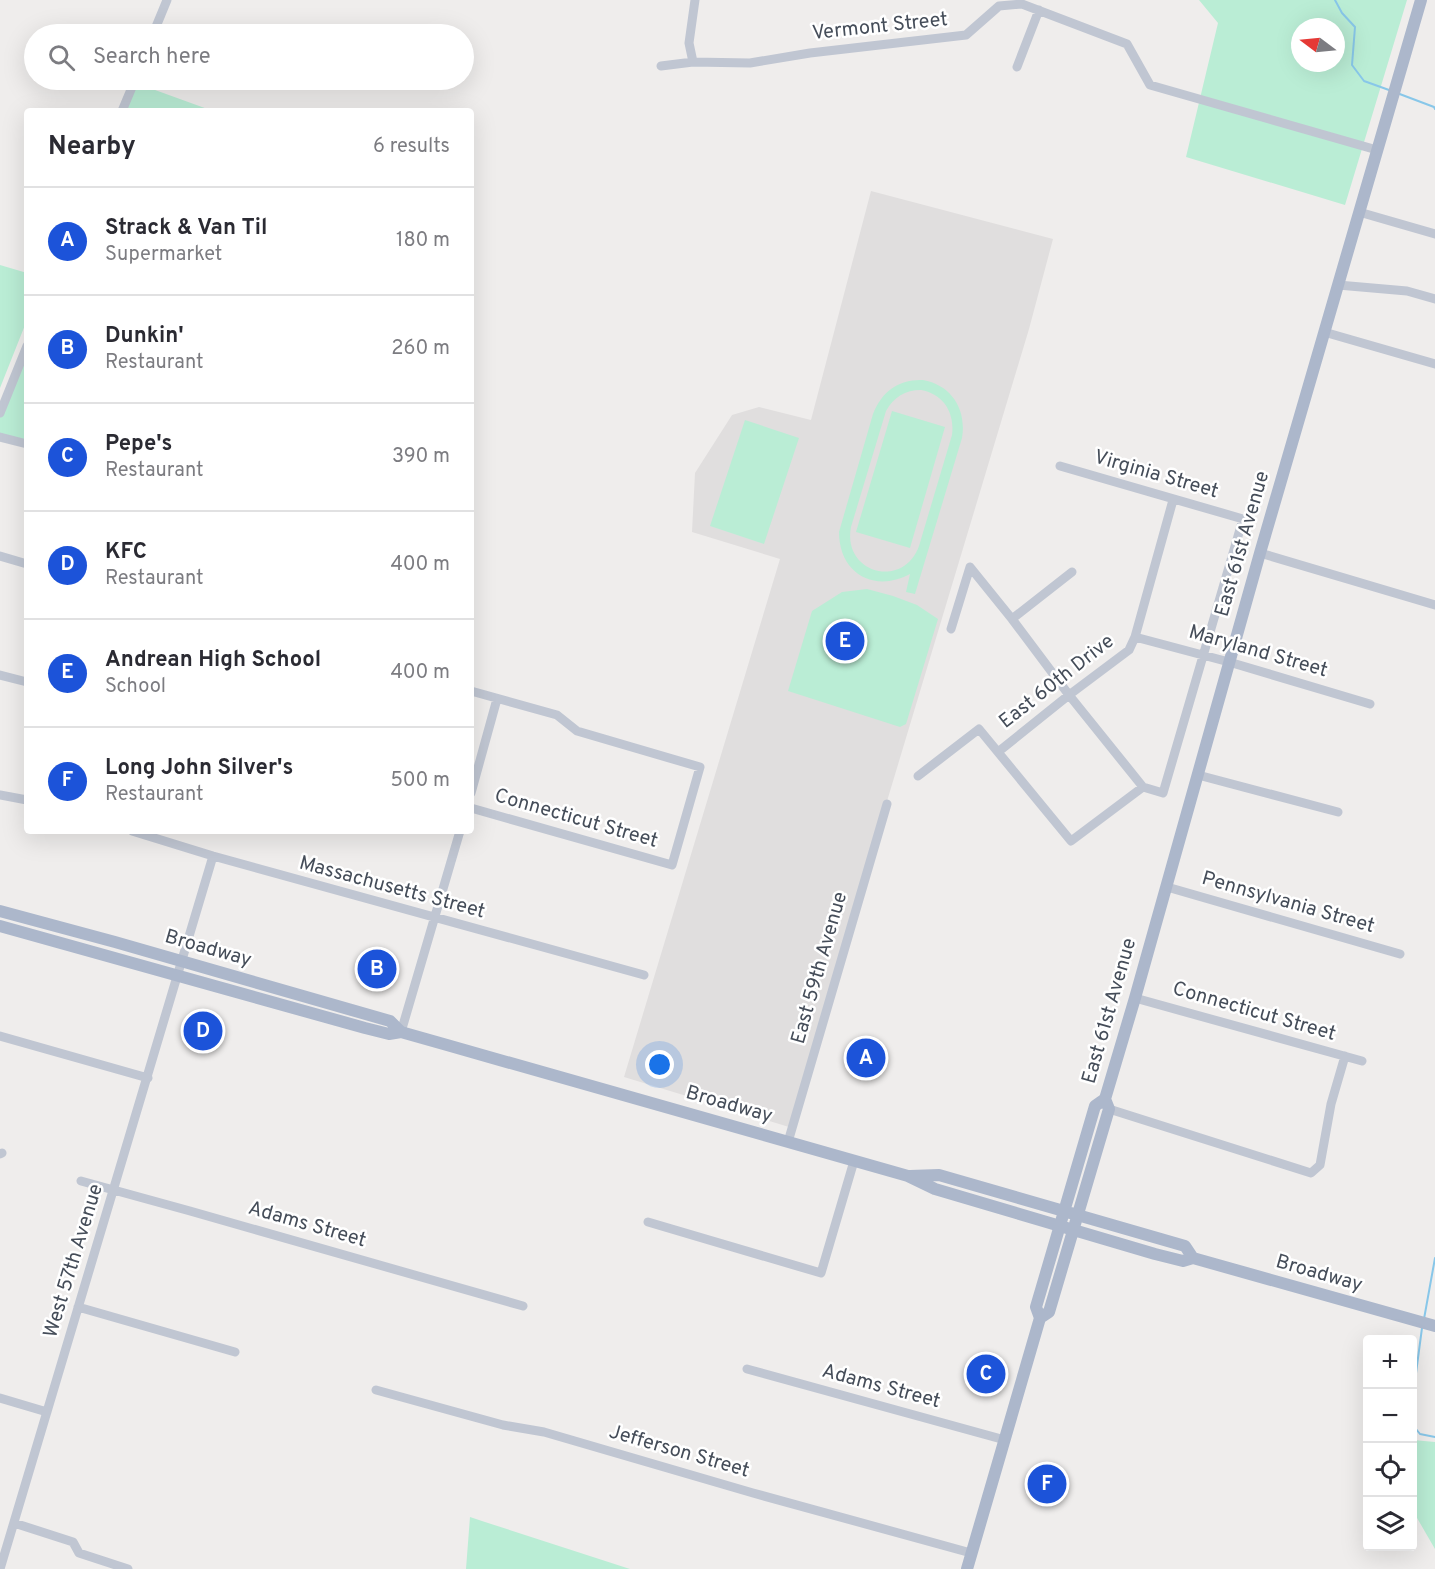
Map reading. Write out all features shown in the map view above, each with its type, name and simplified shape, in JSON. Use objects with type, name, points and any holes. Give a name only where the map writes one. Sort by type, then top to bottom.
[{"type":"main road","name":"East 61st Avenue","points":[[1067,1228],[1077,1216],[1229,662],[1421,0]]},
{"type":"main road","name":"Broadway","points":[[0,911],[390,1021],[401,1032]]},
{"type":"main road","name":"Broadway","points":[[0,926],[373,1030],[389,1034],[401,1032],[908,1176],[935,1190],[1183,1261],[1193,1258],[1435,1326]]},
{"type":"main road","name":"East 61st Avenue","points":[[1067,1228],[1065,1212],[1095,1106],[1107,1104]]},
{"type":"main road","name":"Broadway","points":[[908,1176],[939,1175],[1185,1246],[1193,1258]]},
{"type":"main road","points":[[967,1569],[1040,1318],[1036,1307],[1067,1228]]},
{"type":"street","points":[[157,24],[167,0]]},
{"type":"street","points":[[693,62],[689,43],[695,0]]},
{"type":"street","name":"Vermont Street","points":[[661,66],[693,62],[750,63],[810,52],[966,35],[999,6],[1022,4],[1127,44],[1150,85],[1377,150]]},
{"type":"street","points":[[1017,67],[1039,10]]},
{"type":"street","points":[[123,108],[131,90]]},
{"type":"street","points":[[1359,212],[1435,234]]},
{"type":"street","points":[[1338,285],[1407,291],[1435,299]]},
{"type":"street","points":[[1324,332],[1435,364]]},
{"type":"street","points":[[0,413],[24,353]]},
{"type":"street","points":[[0,436],[24,443]]},
{"type":"street","name":"Virginia Street","points":[[1060,466],[1243,519],[1203,655]]},
{"type":"street","name":"East 60th Drive","points":[[998,752],[1129,650],[1135,637],[1173,500]]},
{"type":"street","points":[[1260,554],[1435,605]]},
{"type":"street","points":[[0,556],[24,563]]},
{"type":"street","points":[[951,629],[970,567],[1143,787],[1163,793],[1203,655]]},
{"type":"street","points":[[1012,619],[1072,572]]},
{"type":"street","name":"Maryland Street","points":[[1135,637],[1370,704]]},
{"type":"street","points":[[0,675],[24,681]]},
{"type":"street","points":[[474,693],[497,699],[474,782]]},
{"type":"street","name":"Connecticut Street","points":[[474,809],[672,864],[700,767],[577,731],[557,715],[497,699]]},
{"type":"street","points":[[918,776],[979,729],[1071,841],[1143,787]]},
{"type":"street","points":[[1198,775],[1338,812]]},
{"type":"street","points":[[0,795],[24,799]]},
{"type":"street","name":"East 59th Avenue","points":[[788,1142],[887,804]]},
{"type":"street","name":"Massachusetts Street","points":[[142,834],[213,856],[644,975]]},
{"type":"street","points":[[401,1032],[459,834]]},
{"type":"street","name":"West 57th Avenue","points":[[0,1569],[213,856]]},
{"type":"street","name":"Pennsylvania Street","points":[[1167,887],[1400,954]]},
{"type":"street","name":"Connecticut Street","points":[[1136,998],[1362,1061]]},
{"type":"street","points":[[0,1036],[148,1078]]},
{"type":"street","points":[[1107,1104],[1311,1173],[1320,1165],[1331,1104],[1345,1056]]},
{"type":"street","points":[[648,1222],[821,1273],[854,1161]]},
{"type":"street","name":"Adams Street","points":[[81,1181],[523,1306]]},
{"type":"street","points":[[78,1307],[235,1352]]},
{"type":"street","name":"Adams Street","points":[[747,1369],[1005,1440]]},
{"type":"street","name":"Jefferson Street","points":[[375,1390],[503,1425],[544,1432],[971,1553]]},
{"type":"street","points":[[0,1398],[47,1412]]},
{"type":"street","points":[[14,1523],[73,1542],[79,1553],[128,1569]]},
{"type":"shaded area","points":[[871,191],[1053,239],[1029,329],[789,1127],[624,1077],[780,559],[692,532],[695,473],[732,415],[759,407],[811,420]]},
{"type":"green space","points":[[1199,0],[1407,0],[1345,205],[1186,157],[1218,23]]},
{"type":"green space","points":[[130,90],[155,90],[205,108],[123,108]]},
{"type":"green space","points":[[0,265],[24,272],[24,328],[0,388]]},
{"type":"green space","points":[[24,353],[24,443],[0,437],[0,413]]},
{"type":"green space","points":[[914,380],[933,383],[949,393],[959,408],[963,427],[962,438],[915,594],[906,592],[910,574],[897,579],[872,580],[852,569],[845,559],[839,532],[873,414],[881,399],[892,388]],"holes":[[[915,390],[936,395],[946,405],[952,419],[952,435],[919,546],[911,560],[900,568],[888,571],[876,570],[864,565],[856,556],[851,543],[851,527],[886,411],[896,398],[905,393]]]},
{"type":"green space","points":[[892,411],[945,427],[910,548],[856,532]]},
{"type":"green space","points":[[745,420],[799,438],[764,544],[710,526]]},
{"type":"green space","points":[[867,589],[917,605],[938,619],[906,724],[900,727],[788,691],[812,611],[842,592]]},
{"type":"green space","points":[[1417,1440],[1435,1442],[1435,1549],[1417,1518]]},
{"type":"green space","points":[[470,1517],[485,1522],[630,1569],[466,1569]]},
{"type":"waterway","points":[[1335,0],[1342,13],[1355,27],[1352,65],[1364,81],[1389,90]]},
{"type":"waterway","points":[[1397,93],[1435,109]]},
{"type":"waterway","points":[[1424,1319],[1435,1258]]},
{"type":"waterway","points":[[1414,1389],[1422,1328]]},
{"type":"waterway","points":[[1417,1430],[1420,1434],[1435,1437]]},
{"type":"place","name":"Andrean High School","points":[[845,641]]},
{"type":"place","name":"Dunkin'","points":[[377,969]]},
{"type":"place","name":"KFC","points":[[203,1031]]},
{"type":"place","name":"Strack & Van Til","points":[[866,1058]]},
{"type":"place","name":"Pepe's","points":[[986,1374]]},
{"type":"place","name":"Long John Silver's","points":[[1047,1484]]}]
